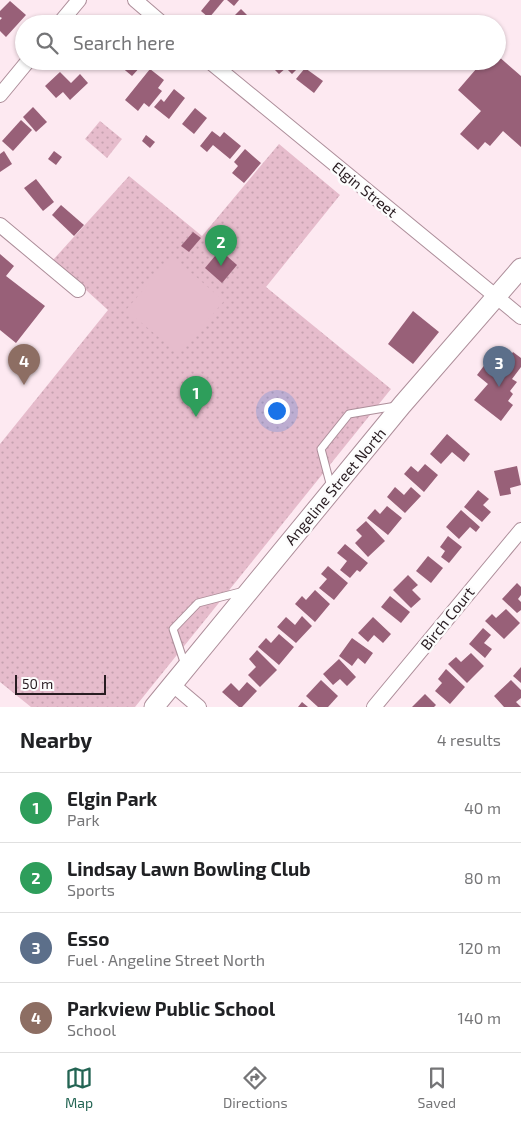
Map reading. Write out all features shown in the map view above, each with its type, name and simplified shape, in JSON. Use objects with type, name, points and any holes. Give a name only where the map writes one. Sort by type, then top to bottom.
[{"type":"main road","name":"Angeline Street North","points":[[154,707],[402,405],[521,268]]},
{"type":"street","points":[[66,15],[79,0]]},
{"type":"street","points":[[134,0],[152,15]]},
{"type":"street","points":[[0,95],[21,70]]},
{"type":"street","name":"Elgin Street","points":[[220,70],[521,317]]},
{"type":"street","points":[[0,225],[78,290]]},
{"type":"street","name":"Birch Court","points":[[374,707],[521,530]]},
{"type":"street","points":[[173,684],[199,707]]},
{"type":"lane","points":[[332,490],[321,450],[349,414],[402,405]]},
{"type":"lane","points":[[186,667],[172,629],[198,603],[249,590]]},
{"type":"shaded area","points":[[100,121],[122,139],[107,158],[85,139]]},
{"type":"shaded area","points":[[279,144],[340,195],[266,287],[391,389],[135,707],[31,707],[0,682],[0,444],[108,310],[53,260],[129,176],[202,236]]},
{"type":"shaded area","points":[[172,256],[224,301],[179,354],[126,310]]},
{"type":"building","points":[[210,0],[224,0],[212,15],[206,15],[201,11]]},
{"type":"building","points":[[227,0],[239,0],[234,6]]},
{"type":"building","points":[[10,1],[26,15],[15,15],[15,27],[6,37],[0,31],[0,20],[2,18],[0,17],[0,11]]},
{"type":"building","points":[[241,9],[247,15],[235,15]]},
{"type":"building","points":[[506,63],[521,76],[521,147],[503,131],[490,146],[485,142],[478,150],[460,134],[481,111],[458,90],[475,70],[506,70]]},
{"type":"building","points":[[125,70],[137,70],[132,76]]},
{"type":"building","points":[[149,70],[164,80],[158,88],[162,91],[149,107],[144,103],[138,111],[125,100]]},
{"type":"building","points":[[275,70],[284,70],[279,74]]},
{"type":"building","points":[[288,70],[296,70],[292,74]]},
{"type":"building","points":[[303,70],[308,70],[323,81],[314,93],[296,79]]},
{"type":"building","points":[[60,72],[71,83],[80,74],[88,83],[70,100],[63,92],[56,98],[45,86]]},
{"type":"building","points":[[174,89],[185,98],[169,119],[154,107],[161,99],[164,102]]},
{"type":"building","points":[[33,107],[47,122],[36,132],[23,117]]},
{"type":"building","points":[[195,108],[207,118],[194,134],[182,124]]},
{"type":"building","points":[[21,120],[32,130],[13,151],[2,141]]},
{"type":"building","points":[[212,131],[220,137],[224,132],[241,146],[230,159],[213,145],[207,152],[200,146]]},
{"type":"building","points":[[146,135],[155,142],[150,148],[142,141]]},
{"type":"building","points":[[245,149],[261,163],[244,183],[232,173],[238,166],[234,162]]},
{"type":"building","points":[[4,151],[12,164],[0,172],[0,154]]},
{"type":"building","points":[[54,151],[62,157],[56,165],[48,159]]},
{"type":"building","points":[[36,179],[54,202],[43,211],[24,188]]},
{"type":"building","points":[[61,205],[84,225],[74,236],[52,215]]},
{"type":"building","points":[[193,232],[201,238],[189,252],[181,246]]},
{"type":"building","points":[[220,250],[237,265],[222,283],[205,268]]},
{"type":"building","points":[[0,254],[14,266],[6,276],[45,306],[16,343],[0,330]]},
{"type":"building","points":[[413,311],[439,332],[413,364],[388,344]]},
{"type":"building","points":[[513,352],[521,358],[521,367],[512,379],[517,382],[510,391],[513,394],[508,401],[513,405],[501,421],[474,400],[488,384],[477,375],[489,359],[501,368]]},
{"type":"building","points":[[447,434],[470,454],[464,462],[452,452],[441,464],[430,454]]},
{"type":"building","points":[[425,464],[438,475],[424,492],[404,474],[411,466],[418,472]]},
{"type":"building","points":[[517,466],[521,485],[510,488],[511,494],[500,496],[494,471]]},
{"type":"building","points":[[395,487],[404,495],[411,487],[421,496],[405,513],[387,497]]},
{"type":"building","points":[[478,490],[489,499],[483,505],[491,512],[482,522],[464,507]]},
{"type":"building","points":[[387,506],[402,518],[388,535],[367,518],[375,509],[380,514]]},
{"type":"building","points":[[461,510],[480,527],[476,532],[470,527],[459,539],[446,527]]},
{"type":"building","points":[[366,521],[385,541],[368,557],[355,543],[362,536],[356,530]]},
{"type":"building","points":[[448,536],[462,547],[449,563],[441,557],[445,551],[440,547]]},
{"type":"building","points":[[345,544],[368,563],[360,572],[357,570],[350,578],[340,570],[347,561],[337,553]]},
{"type":"building","points":[[428,556],[443,568],[431,583],[416,571]]},
{"type":"building","points":[[328,566],[348,583],[334,600],[319,588],[327,579],[321,574]]},
{"type":"building","points":[[408,575],[418,585],[412,590],[421,599],[411,608],[393,590]]},
{"type":"building","points":[[517,583],[521,587],[521,595],[518,599],[521,602],[521,610],[517,613],[502,599]]},
{"type":"building","points":[[315,590],[330,604],[315,622],[295,604],[302,596],[306,600]]},
{"type":"building","points":[[390,596],[410,612],[401,623],[381,607]]},
{"type":"building","points":[[506,609],[520,623],[504,639],[485,621],[492,614],[496,618]]},
{"type":"building","points":[[302,616],[312,626],[296,643],[277,627],[286,617],[295,625]]},
{"type":"building","points":[[373,617],[391,634],[383,643],[374,635],[368,642],[358,633]]},
{"type":"building","points":[[483,628],[491,635],[484,643],[492,649],[485,658],[469,644]]},
{"type":"building","points":[[279,634],[294,647],[279,665],[258,647],[266,638],[271,643]]},
{"type":"building","points":[[352,638],[373,653],[365,664],[358,658],[352,666],[339,656]]},
{"type":"building","points":[[257,650],[277,670],[260,687],[248,675],[256,667],[249,659]]},
{"type":"building","points":[[471,653],[484,666],[467,683],[448,664],[456,657],[461,662]]},
{"type":"building","points":[[339,659],[356,677],[347,686],[340,679],[333,685],[323,674]]},
{"type":"building","points":[[521,667],[521,683],[513,676]]},
{"type":"building","points":[[446,669],[465,687],[450,704],[435,691],[442,683],[438,679]]},
{"type":"building","points":[[321,680],[338,696],[328,707],[318,707],[306,696]]},
{"type":"building","points":[[511,680],[521,690],[521,698],[516,702],[521,707],[504,707],[494,696]]},
{"type":"building","points":[[247,682],[257,691],[242,707],[239,707],[222,692],[231,683],[239,691]]},
{"type":"building","points":[[425,694],[436,705],[434,707],[412,707]]},
{"type":"building","points":[[302,702],[308,707],[298,707]]},
{"type":"place","name":"Lindsay Lawn Bowling Club","points":[[221,266]]},
{"type":"place","name":"Parkview Public School","points":[[24,385]]},
{"type":"place","name":"Esso","points":[[499,387]]},
{"type":"place","name":"Elgin Park","points":[[196,417]]}]
